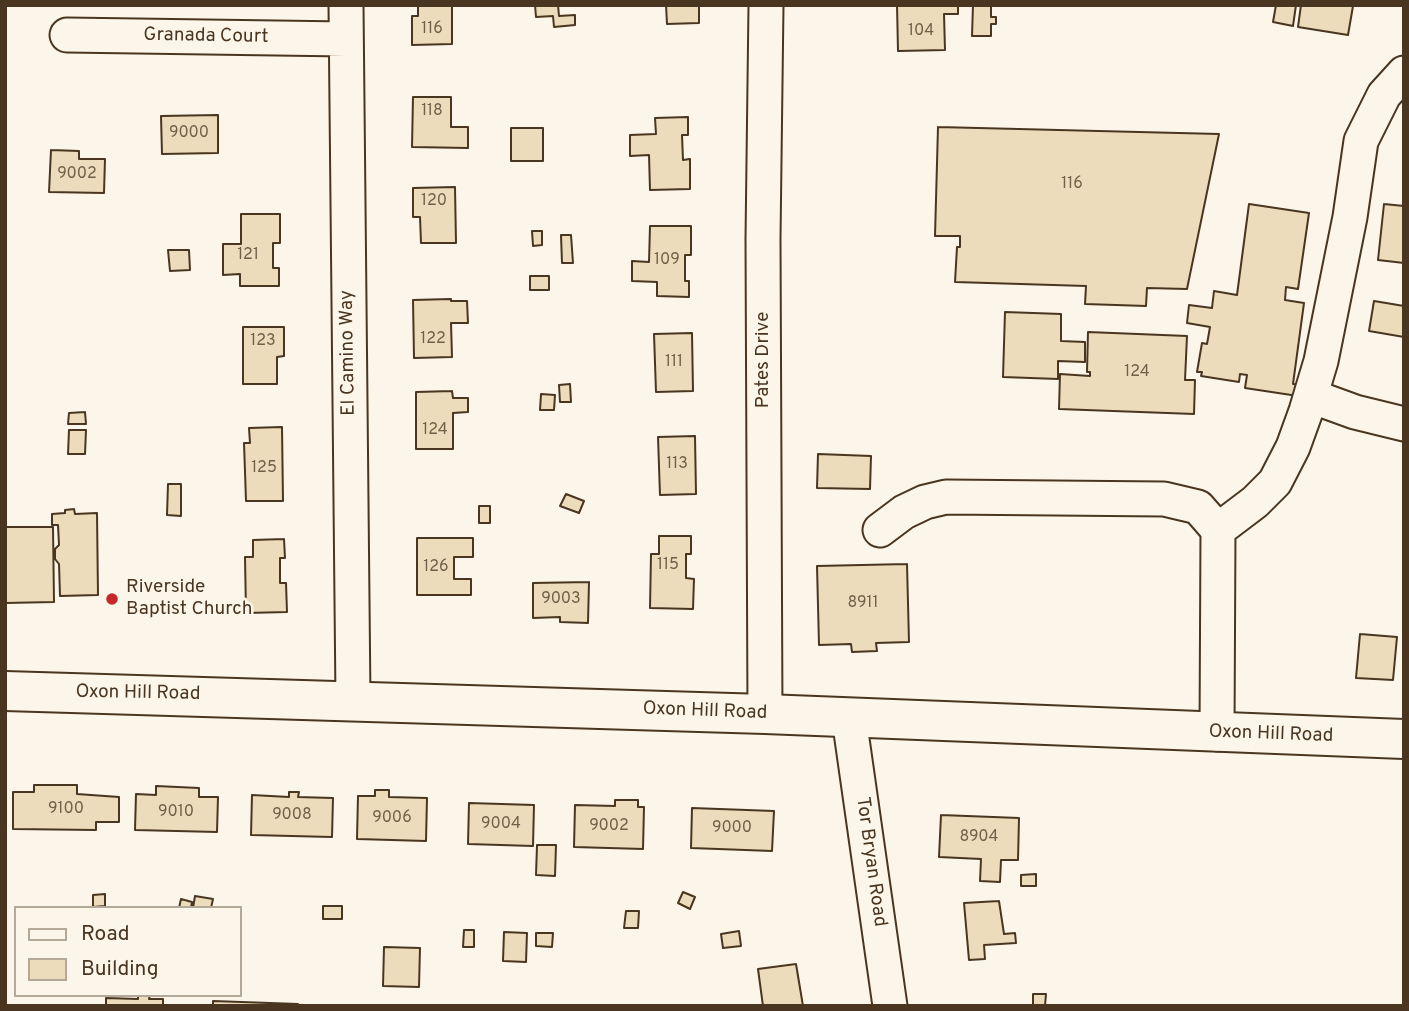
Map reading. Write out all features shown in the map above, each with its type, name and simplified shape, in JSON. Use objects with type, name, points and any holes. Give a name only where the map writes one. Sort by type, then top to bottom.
[{"type":"main road","name":"Oxon Hill Road","points":[[5,691],[765,714],[1217,734],[1404,739]]},
{"type":"street","name":"El Camino Way","points":[[346,5],[353,701]]},
{"type":"street","name":"Pates Drive","points":[[765,5],[765,714]]},
{"type":"street","name":"Granada Court","points":[[67,34],[346,39]]},
{"type":"street","points":[[1218,530],[1255,502],[1275,482],[1293,447],[1321,361],[1350,217],[1361,141],[1384,95],[1404,73]]},
{"type":"street","points":[[1311,396],[1355,412],[1404,424]]},
{"type":"street","points":[[880,530],[904,512],[925,502],[946,497],[1164,499],[1198,507],[1218,530],[1217,734]]},
{"type":"street","name":"Tor Bryan Road","points":[[849,718],[890,1006]]},
{"type":"building","points":[[418,5],[452,5],[452,44],[412,45],[412,16],[418,16]]},
{"type":"building","points":[[535,5],[558,5],[559,16],[575,15],[575,25],[554,27],[553,16],[536,17]]},
{"type":"building","points":[[666,5],[699,5],[699,23],[667,24]]},
{"type":"building","points":[[897,5],[958,5],[958,14],[944,14],[945,50],[898,51]]},
{"type":"building","points":[[973,5],[991,5],[991,17],[996,17],[996,24],[991,24],[991,36],[972,36]]},
{"type":"building","points":[[1276,5],[1296,5],[1293,26],[1273,22]]},
{"type":"building","points":[[1301,5],[1353,6],[1348,35],[1298,27]]},
{"type":"building","points":[[413,97],[451,97],[451,127],[468,127],[468,148],[412,147]]},
{"type":"building","points":[[218,115],[218,153],[162,154],[161,116]]},
{"type":"building","points":[[688,117],[688,135],[682,135],[683,160],[690,159],[690,189],[650,190],[649,155],[630,156],[630,135],[656,134],[655,118]]},
{"type":"building","points":[[938,127],[1219,134],[1187,289],[1147,288],[1146,306],[1085,304],[1086,286],[955,282],[960,236],[935,236]]},
{"type":"building","points":[[511,128],[543,128],[543,161],[511,161]]},
{"type":"building","points":[[51,150],[79,151],[79,159],[105,159],[104,193],[49,192]]},
{"type":"building","points":[[455,187],[456,243],[421,243],[420,217],[413,217],[413,188]]},
{"type":"building","points":[[1249,204],[1309,213],[1298,289],[1286,287],[1285,300],[1304,303],[1293,384],[1300,385],[1298,396],[1245,388],[1247,375],[1240,374],[1239,382],[1201,376],[1202,372],[1197,372],[1202,343],[1207,344],[1210,327],[1187,323],[1189,305],[1212,308],[1214,291],[1237,295]]},
{"type":"building","points":[[1384,204],[1404,206],[1404,263],[1378,260]]},
{"type":"building","points":[[241,214],[280,214],[280,243],[273,243],[273,268],[279,268],[279,286],[240,286],[240,274],[223,275],[223,244],[241,244]]},
{"type":"building","points":[[650,226],[691,226],[691,255],[685,255],[685,281],[689,281],[689,297],[657,296],[657,282],[632,281],[632,261],[649,262]]},
{"type":"building","points":[[532,231],[542,231],[542,245],[533,246]]},
{"type":"building","points":[[561,235],[571,235],[573,263],[562,263]]},
{"type":"building","points":[[168,250],[189,250],[190,270],[170,271]]},
{"type":"building","points":[[530,276],[549,276],[549,290],[530,290]]},
{"type":"building","points":[[413,300],[467,301],[468,323],[451,323],[452,357],[414,358]]},
{"type":"building","points":[[1374,301],[1404,306],[1404,337],[1369,331]]},
{"type":"building","points":[[1005,312],[1061,314],[1061,341],[1085,342],[1085,362],[1058,361],[1058,379],[1003,377]]},
{"type":"building","points":[[243,327],[284,327],[284,356],[277,357],[277,384],[243,384]]},
{"type":"building","points":[[1088,332],[1187,336],[1185,380],[1195,380],[1194,414],[1059,409],[1060,374],[1090,376],[1090,372],[1087,372]]},
{"type":"building","points":[[692,333],[693,391],[656,392],[654,334]]},
{"type":"building","points":[[570,384],[571,402],[560,402],[559,385]]},
{"type":"building","points":[[452,391],[453,398],[468,398],[468,412],[453,413],[453,449],[416,449],[416,392]]},
{"type":"building","points":[[541,394],[555,395],[554,410],[540,410]]},
{"type":"building","points":[[85,412],[86,424],[68,424],[69,413]]},
{"type":"building","points":[[282,427],[283,501],[246,501],[244,443],[250,443],[249,428]]},
{"type":"building","points":[[69,430],[86,430],[85,454],[68,454]]},
{"type":"building","points":[[695,436],[696,494],[660,495],[658,437]]},
{"type":"building","points":[[818,454],[871,456],[870,489],[817,488]]},
{"type":"building","points":[[168,484],[181,484],[181,516],[167,515]]},
{"type":"building","points":[[566,494],[584,501],[579,513],[560,506]]},
{"type":"building","points":[[479,506],[490,506],[490,523],[479,523]]},
{"type":"building","points":[[74,509],[75,514],[97,513],[98,595],[60,596],[59,564],[55,559],[55,549],[59,545],[58,525],[52,525],[52,514]]},
{"type":"building","points":[[5,527],[53,527],[54,602],[5,603]]},
{"type":"building","points":[[659,536],[691,536],[691,554],[686,554],[686,578],[694,579],[693,609],[650,608],[651,554],[659,554]]},
{"type":"building","points":[[417,538],[473,538],[473,557],[454,557],[454,579],[471,579],[471,595],[417,595]]},
{"type":"building","points":[[284,539],[285,558],[280,558],[280,583],[286,583],[287,612],[246,613],[245,557],[253,557],[253,540]]},
{"type":"building","points":[[907,564],[909,642],[876,643],[877,651],[852,652],[851,644],[819,645],[817,566]]},
{"type":"building","points":[[589,582],[588,623],[560,622],[560,617],[533,618],[533,583]]},
{"type":"building","points":[[1360,634],[1397,637],[1393,680],[1356,678]]},
{"type":"building","points":[[34,785],[77,785],[77,794],[119,797],[119,822],[96,822],[96,830],[13,829],[13,792],[34,792]]},
{"type":"building","points":[[156,786],[199,788],[199,797],[218,797],[217,832],[135,830],[136,794],[156,795]]},
{"type":"building","points":[[375,790],[389,790],[389,797],[427,798],[426,841],[357,839],[358,796],[375,796]]},
{"type":"building","points":[[289,792],[299,792],[298,797],[333,798],[332,837],[251,835],[252,795],[289,797]]},
{"type":"building","points":[[615,800],[638,800],[638,807],[644,807],[643,849],[574,847],[575,805],[615,806]]},
{"type":"building","points":[[469,803],[534,805],[533,846],[468,844]]},
{"type":"building","points":[[692,808],[774,811],[772,851],[691,848]]},
{"type":"building","points":[[941,815],[1019,818],[1018,860],[1001,860],[1000,882],[980,881],[981,859],[939,857]]},
{"type":"building","points":[[537,845],[556,845],[555,876],[536,875]]},
{"type":"building","points":[[1036,874],[1036,886],[1021,886],[1021,875]]},
{"type":"building","points":[[683,892],[695,897],[690,909],[678,903]]},
{"type":"building","points":[[105,894],[105,906],[93,906],[93,895]]},
{"type":"building","points":[[195,896],[213,899],[211,906],[193,906]]},
{"type":"building","points":[[181,899],[192,902],[191,906],[179,906]]},
{"type":"building","points":[[999,901],[1004,934],[1015,933],[1016,943],[984,945],[985,959],[969,960],[964,903]]},
{"type":"building","points":[[323,906],[342,906],[342,919],[323,919]]},
{"type":"building","points":[[626,911],[639,911],[638,928],[624,928]]},
{"type":"building","points":[[464,930],[474,930],[474,947],[463,947]]},
{"type":"building","points":[[739,931],[741,946],[723,948],[721,934]]},
{"type":"building","points":[[504,932],[527,933],[526,962],[503,961]]},
{"type":"building","points":[[536,933],[553,933],[552,947],[536,946]]},
{"type":"building","points":[[384,947],[420,948],[419,987],[383,986]]},
{"type":"building","points":[[796,964],[803,1006],[763,1006],[758,969]]},
{"type":"building","points":[[1033,994],[1046,994],[1045,1006],[1033,1006]]},
{"type":"building","points":[[106,998],[163,999],[163,1006],[106,1006]]},
{"type":"building","points":[[213,1001],[298,1004],[298,1006],[213,1006]]},
{"type":"place","name":"Riverside Baptist Church","points":[[112,599]]}]
